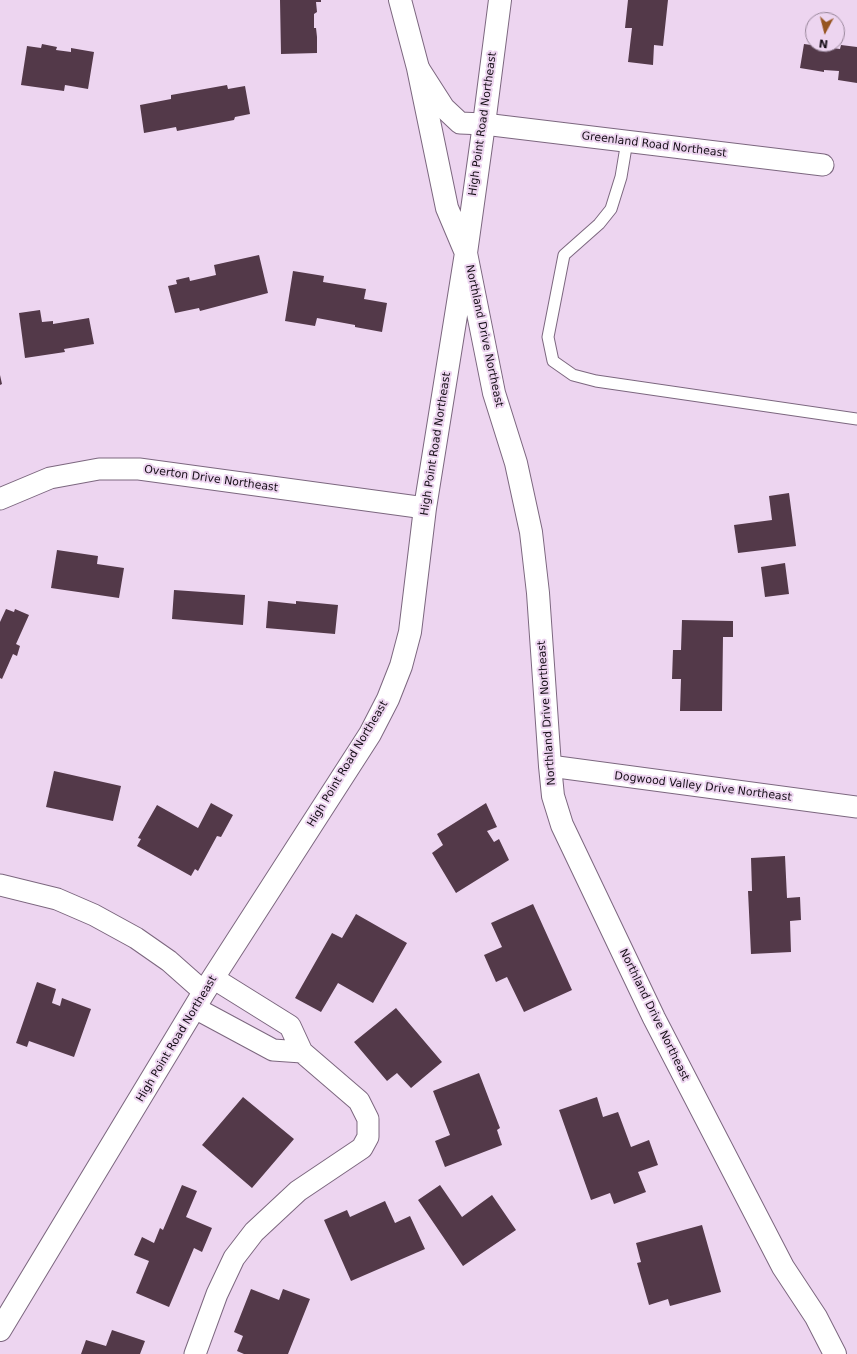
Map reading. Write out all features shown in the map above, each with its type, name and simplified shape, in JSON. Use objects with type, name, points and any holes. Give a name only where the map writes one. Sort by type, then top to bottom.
[{"type":"street","name":"Northland Drive Northeast","points":[[400,0],[418,68],[446,208],[466,253],[494,393],[516,463],[531,532],[538,593],[553,796],[562,825],[651,1012],[783,1268],[816,1317],[834,1354]]},
{"type":"street","name":"High Point Road Northeast","points":[[0,1330],[6,1308],[365,740],[388,699],[401,666],[410,632],[425,508],[466,253],[500,0]]},
{"type":"street","name":"Northland Drive Northeast","points":[[418,68],[444,108],[460,123],[484,124]]},
{"type":"street","name":"Greenland Road Northeast","points":[[484,124],[823,165]]},
{"type":"street","name":"Overton Drive Northeast","points":[[0,499],[50,478],[99,469],[139,469],[425,508]]},
{"type":"street","name":"Dogwood Valley Drive Northeast","points":[[550,766],[857,807]]},
{"type":"street","points":[[0,885],[57,900],[94,915],[136,938],[164,957],[204,993],[273,1050],[302,1052]]},
{"type":"street","points":[[195,1354],[217,1294],[234,1258],[254,1232],[298,1191],[362,1148],[368,1137],[368,1119],[359,1101],[302,1052],[290,1026],[204,993]]},
{"type":"lane","points":[[627,141],[621,177],[611,209],[599,224],[564,255],[548,337],[553,361],[573,375],[596,381],[857,419]]},
{"type":"building","points":[[280,0],[321,0],[321,2],[316,2],[317,12],[314,14],[314,28],[316,28],[317,37],[317,53],[281,54]]},
{"type":"building","points":[[628,0],[668,0],[663,46],[654,45],[653,65],[628,62],[632,28],[625,28]]},
{"type":"building","points":[[42,44],[57,47],[56,50],[71,52],[71,48],[94,52],[88,89],[65,85],[64,91],[21,85],[27,46],[41,48]]},
{"type":"building","points":[[804,44],[805,52],[845,52],[845,46],[857,47],[857,83],[838,80],[839,71],[824,70],[824,72],[800,68]]},
{"type":"building","points":[[227,85],[228,89],[245,86],[250,114],[235,117],[234,120],[177,131],[176,127],[144,133],[140,105],[171,99],[171,95]]},
{"type":"building","points":[[259,255],[268,293],[200,311],[199,308],[175,313],[168,286],[177,284],[176,280],[189,277],[190,281],[216,275],[214,265]]},
{"type":"building","points":[[293,271],[324,276],[323,282],[366,289],[364,299],[387,303],[382,332],[317,318],[315,326],[285,321]]},
{"type":"building","points":[[40,310],[42,322],[53,321],[53,324],[89,318],[94,344],[64,349],[65,352],[25,358],[19,313]]},
{"type":"building","points":[[789,493],[796,546],[738,553],[734,525],[772,520],[769,496]]},
{"type":"building","points":[[57,550],[98,556],[97,564],[124,568],[119,598],[51,588]]},
{"type":"building","points":[[785,563],[789,594],[765,597],[761,567]]},
{"type":"building","points":[[174,590],[245,595],[243,625],[172,619]]},
{"type":"building","points":[[268,601],[296,604],[296,601],[338,605],[335,634],[266,628]]},
{"type":"building","points":[[6,609],[14,612],[15,609],[29,615],[16,644],[20,646],[17,656],[13,654],[2,679],[0,678],[0,622]]},
{"type":"building","points":[[682,620],[733,621],[733,637],[723,637],[722,711],[680,711],[681,679],[672,679],[673,650],[681,650]]},
{"type":"building","points":[[54,771],[121,786],[113,821],[46,807]]},
{"type":"building","points":[[211,803],[233,815],[221,837],[217,836],[198,871],[195,869],[191,876],[137,846],[141,839],[138,838],[157,805],[198,828]]},
{"type":"building","points":[[486,803],[497,827],[487,831],[494,842],[499,839],[509,860],[456,893],[432,853],[443,845],[437,834]]},
{"type":"building","points":[[785,856],[787,898],[800,897],[801,920],[790,921],[791,952],[751,954],[748,891],[752,891],[751,858]]},
{"type":"building","points":[[533,904],[572,990],[524,1012],[507,977],[496,982],[484,955],[502,947],[491,923]]},
{"type":"building","points":[[356,914],[407,943],[373,1003],[338,983],[321,1012],[295,998],[332,933],[342,938]]},
{"type":"building","points":[[37,982],[56,989],[52,1003],[60,1006],[62,998],[91,1009],[74,1057],[29,1041],[27,1047],[16,1043]]},
{"type":"building","points":[[396,1008],[442,1062],[411,1088],[397,1073],[387,1081],[354,1042]]},
{"type":"building","points":[[479,1073],[500,1128],[497,1130],[502,1145],[445,1167],[435,1141],[450,1135],[433,1091]]},
{"type":"building","points":[[243,1097],[294,1139],[252,1188],[202,1145]]},
{"type":"building","points":[[597,1097],[603,1117],[618,1112],[631,1147],[649,1140],[658,1165],[638,1172],[646,1192],[614,1204],[610,1193],[591,1200],[559,1110]]},
{"type":"building","points":[[182,1185],[197,1191],[186,1217],[212,1228],[202,1252],[194,1248],[169,1307],[136,1293],[149,1261],[134,1255],[142,1237],[154,1243],[160,1228],[163,1230]]},
{"type":"building","points":[[440,1185],[462,1217],[492,1195],[516,1230],[463,1266],[418,1200]]},
{"type":"building","points":[[385,1201],[395,1223],[410,1216],[425,1249],[351,1281],[324,1220],[347,1210],[350,1217]]},
{"type":"building","points":[[702,1225],[721,1292],[670,1306],[668,1299],[649,1305],[637,1263],[641,1262],[636,1243]]},
{"type":"building","points":[[251,1289],[279,1300],[283,1289],[310,1299],[288,1354],[244,1354],[237,1351],[243,1336],[234,1332]]},
{"type":"building","points":[[112,1330],[145,1341],[140,1354],[81,1354],[86,1340],[106,1346]]}]
